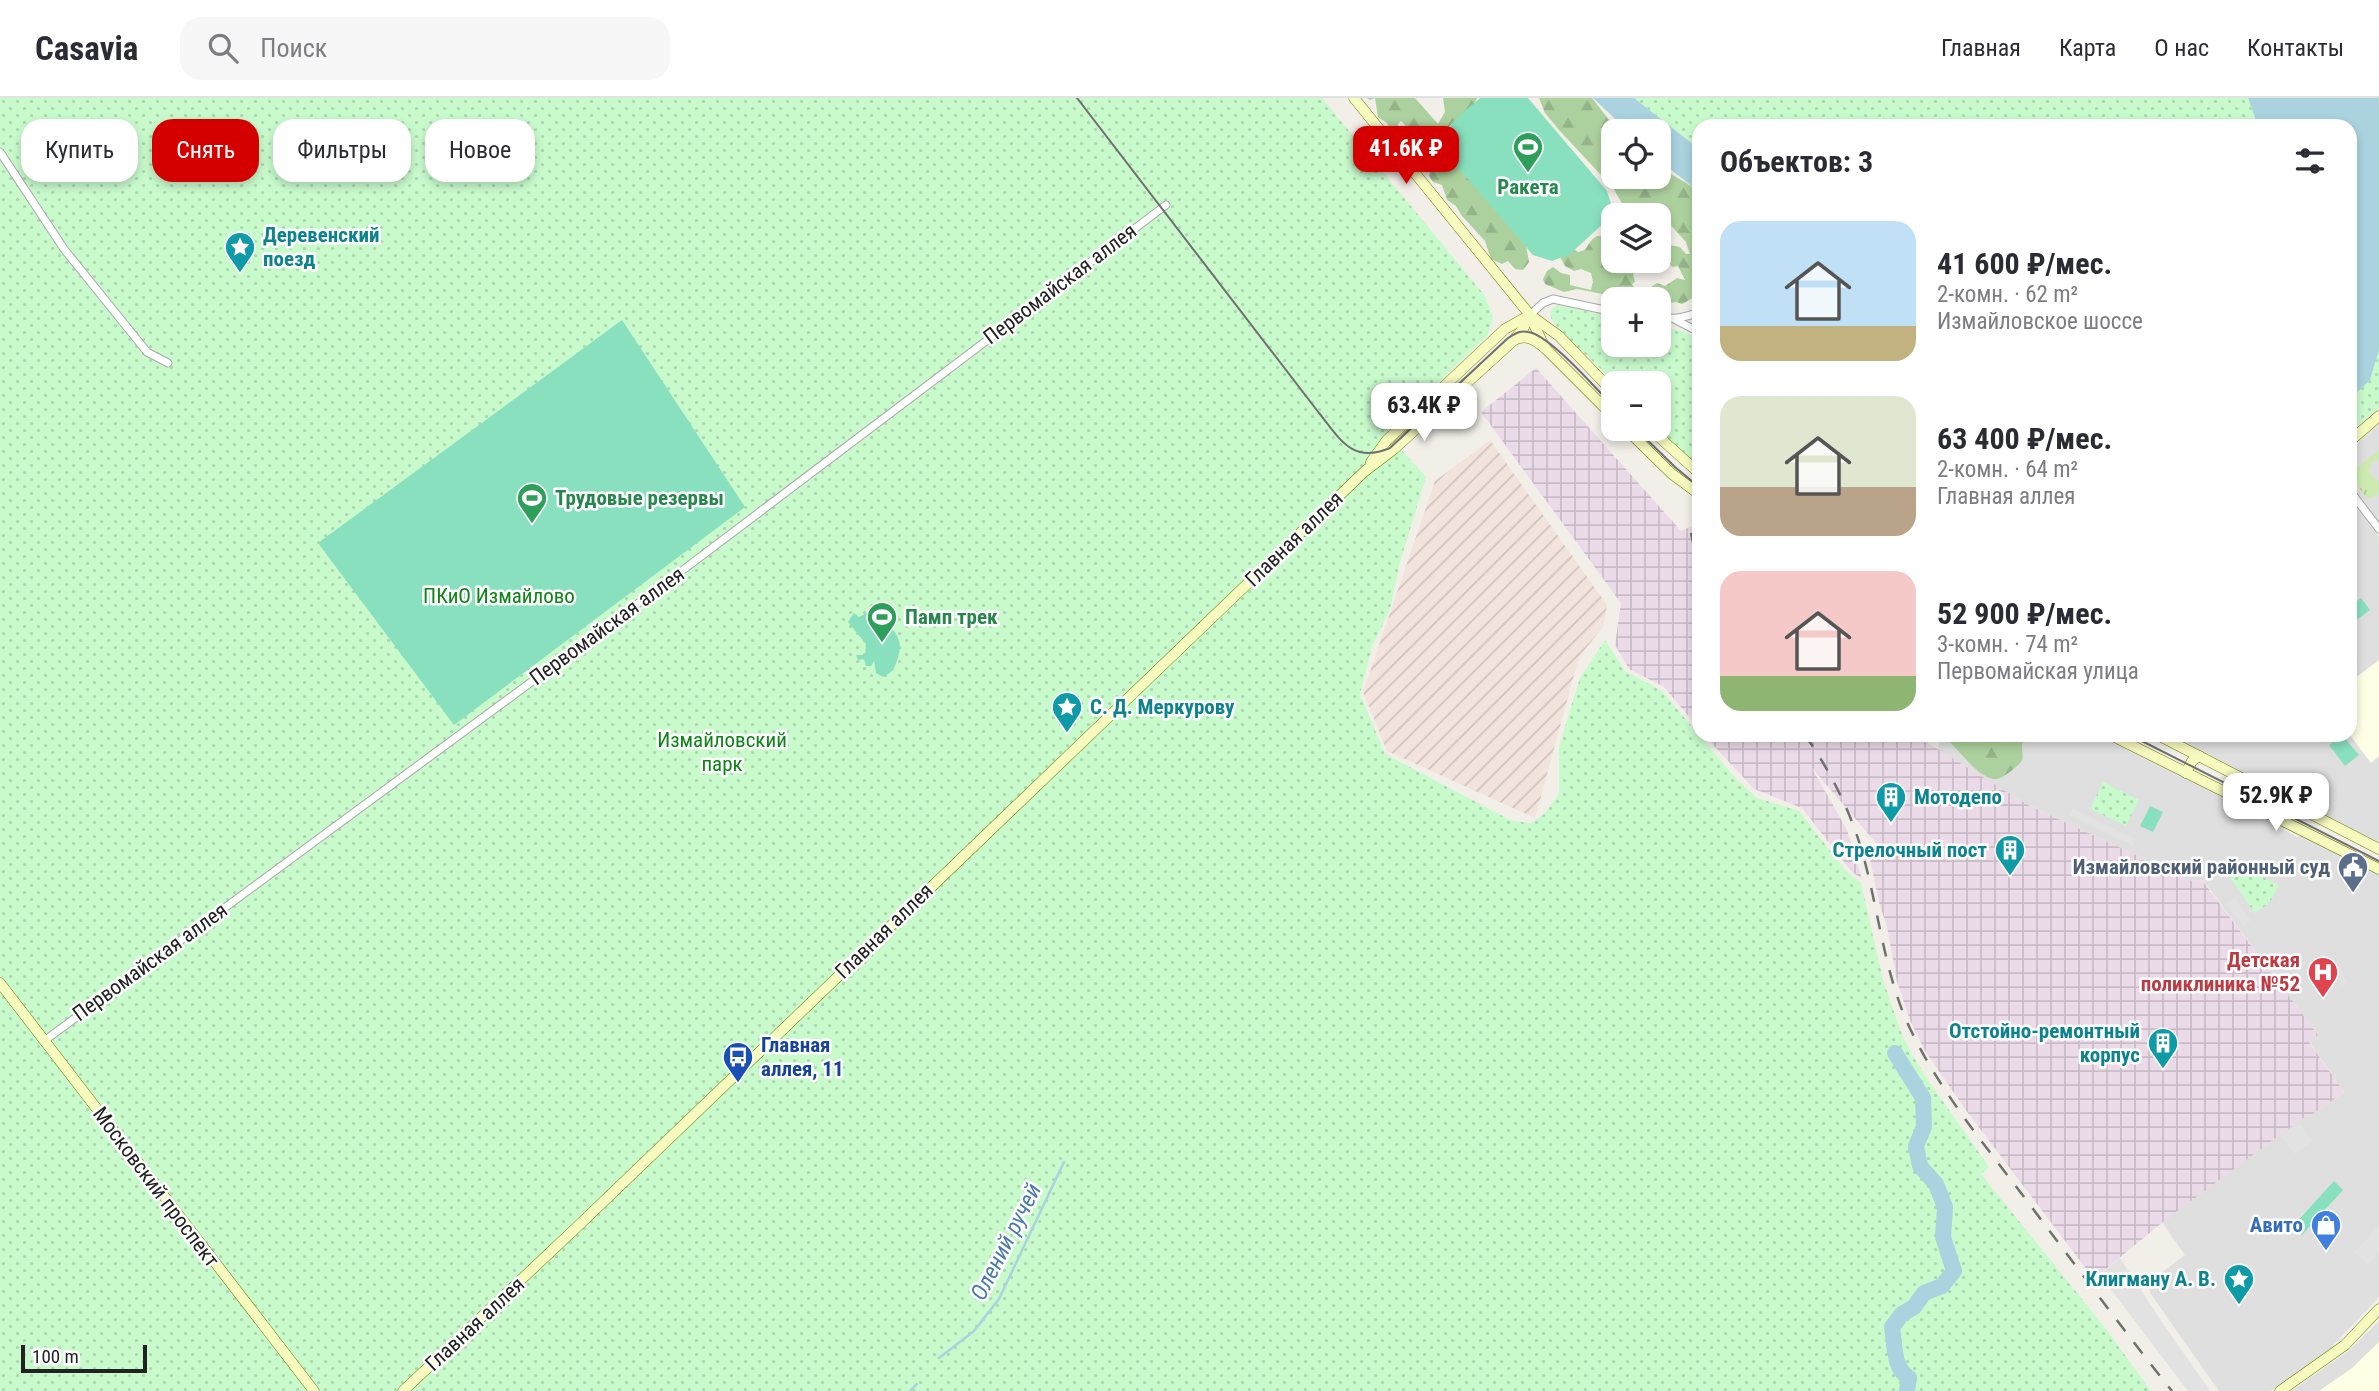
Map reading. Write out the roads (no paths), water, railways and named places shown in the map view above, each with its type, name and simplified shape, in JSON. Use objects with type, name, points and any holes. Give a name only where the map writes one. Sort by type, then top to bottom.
[{"type":"main road","points":[[1354,98],[1530,315],[1545,348]]},
{"type":"main road","points":[[1530,315],[1559,336],[1601,380]]},
{"type":"main road","name":"Главная аллея","points":[[404,1391],[1365,471],[1394,449],[1513,341],[1523,330],[1530,315]]},
{"type":"main road","name":"Главная аллея","points":[[1365,471],[1387,440],[1479,353],[1505,329],[1530,315]]},
{"type":"main road","points":[[1513,341],[1520,337],[1530,338],[1545,348],[1601,404]]},
{"type":"main road","points":[[2357,435],[2378,417]]},
{"type":"main road","points":[[1638,441],[1672,474],[1692,489]]},
{"type":"main road","points":[[1663,441],[1692,467]]},
{"type":"main road","points":[[2126,742],[2379,869]]},
{"type":"main road","points":[[2172,742],[2379,849]]},
{"type":"main road","points":[[2186,773],[2192,761],[2199,756]]},
{"type":"main road","name":"Московский проспект","points":[[0,984],[313,1391]]},
{"type":"main road","points":[[2280,1391],[2345,1345],[2379,1309]]},
{"type":"street","points":[[0,152],[64,250],[147,352],[168,363]]},
{"type":"street","name":"Первомайская аллея","points":[[44,1041],[675,576],[1166,205]]},
{"type":"street","points":[[1530,315],[1543,303],[1553,299],[1601,309]]},
{"type":"street","points":[[1671,319],[1692,315]]},
{"type":"street","points":[[1674,319],[1692,328]]},
{"type":"street","points":[[2357,500],[2379,529]]},
{"type":"water","points":[[1593,98],[1634,98],[1661,119],[1615,119]]},
{"type":"water","points":[[2248,98],[2379,98],[2379,350],[2370,380],[2357,392],[2357,119],[2256,119]]},
{"type":"water","points":[[1671,127],[1692,144],[1692,186],[1671,170]]},
{"type":"waterway","points":[[1895,1053],[1923,1098],[1924,1127],[1916,1146],[1920,1166],[1936,1184],[1945,1207],[1943,1237],[1954,1271],[1942,1286],[1924,1293],[1914,1307],[1902,1314],[1892,1327],[1897,1362],[1909,1378],[1907,1391]]},
{"type":"waterway","name":"Олений ручей","points":[[939,1358],[974,1331],[999,1299],[1064,1162]]},
{"type":"waterway","name":"Олений ручей","points":[[910,1391],[917,1384]]},
{"type":"tram line","points":[[1077,98],[1334,432],[1356,451],[1366,453],[1390,448],[1508,338],[1522,332],[1537,335],[1548,342],[1601,394]]},
{"type":"tram line","points":[[1648,441],[1692,481]]},
{"type":"tram line","points":[[2144,742],[2379,861]]},
{"type":"railway","points":[[1691,533],[1692,538]]},
{"type":"railway","points":[[1810,742],[1838,789],[1851,818],[1867,870],[1892,980],[1918,1045],[1974,1132],[2172,1391]]},
{"type":"place","name":"Ракета","points":[[1528,174]]},
{"type":"place","name":"Деревенский поезд","points":[[240,274]]},
{"type":"place","name":"Трудовые резервы","points":[[532,525]]},
{"type":"place","name":"Памп трек","points":[[882,644]]},
{"type":"place","name":"С. Д. Меркурову","points":[[1067,734]]},
{"type":"place","name":"Мотодепо","points":[[1891,824]]},
{"type":"place","name":"Стрелочный пост","points":[[2010,877]]},
{"type":"place","name":"Измайловский районный суд","points":[[2353,894]]},
{"type":"place","name":"Детская поликлиника №52","points":[[2323,999]]},
{"type":"place","name":"Отстойно-ремонтный корпус","points":[[2163,1070]]},
{"type":"place","name":"Главная аллея, 11","points":[[738,1084]]},
{"type":"place","name":"Авито","points":[[2326,1252]]},
{"type":"place","name":"Клигману А. В.","points":[[2239,1306]]},
{"type":"park label","name":"ПКиО Измайлово","points":[[499,596]]},
{"type":"park label","name":"Измайловский парк","points":[[722,752]]}]
